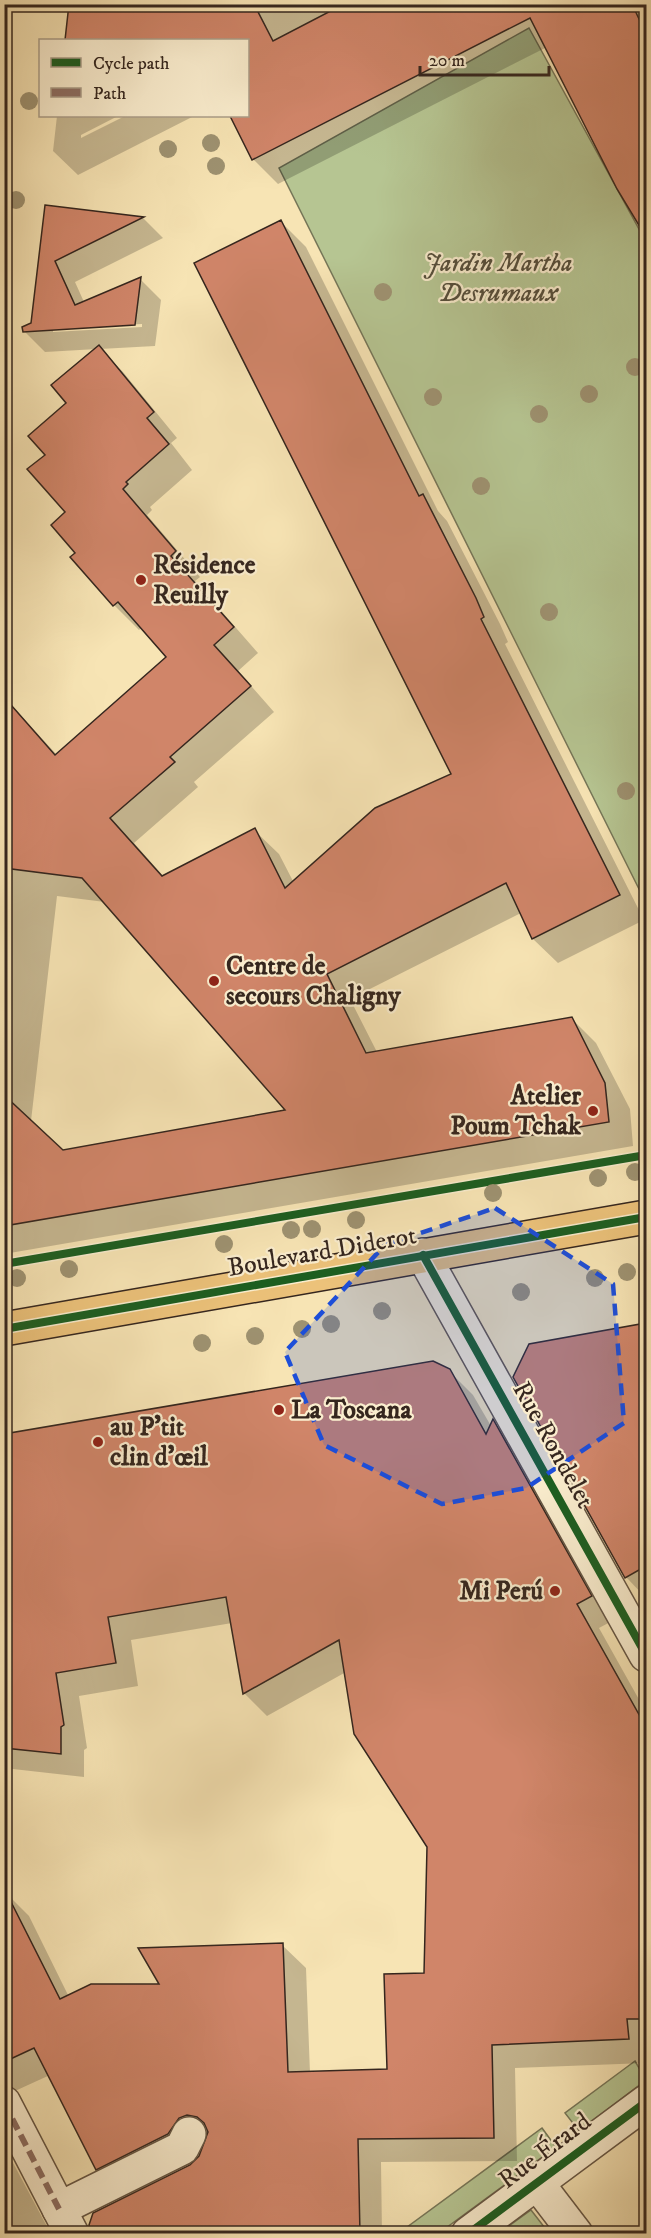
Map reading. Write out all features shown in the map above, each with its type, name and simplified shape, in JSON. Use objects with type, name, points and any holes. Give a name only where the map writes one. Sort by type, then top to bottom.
[{"type":"main road","name":"Boulevard Diderot","points":[[4,1329],[646,1217]]},
{"type":"street","name":"Rue Rondelet","points":[[423,1255],[646,1655]]},
{"type":"street","name":"Rue Érard","points":[[468,2234],[646,2102]]},
{"type":"street","points":[[4,2103],[66,2221],[182,2148],[189,2134]]},
{"type":"street","points":[[537,2183],[576,2234]]},
{"type":"highlighted area","points":[[495,1208],[613,1284],[624,1423],[526,1488],[442,1504],[324,1445],[285,1352],[385,1245]]},
{"type":"green space","name":"Jardin Martha Desrumaux","points":[[529,28],[646,242],[646,897],[642,895],[279,168]]},
{"type":"green space","points":[[635,2061],[646,2080],[579,2131],[565,2113]]},
{"type":"green space","points":[[542,2128],[556,2147],[439,2233],[399,2233]]},
{"type":"green space","points":[[531,2210],[545,2228],[537,2233],[499,2233]]},
{"type":"building","points":[[69,4],[254,4],[273,41],[344,4],[632,4],[646,34],[646,237],[617,189],[530,18],[252,160],[230,117],[249,117],[249,39],[65,39]]},
{"type":"building","points":[[45,205],[144,217],[55,261],[75,305],[141,277],[135,325],[23,332],[22,327],[31,323]]},
{"type":"building","points":[[281,220],[419,496],[423,494],[476,598],[484,617],[481,619],[620,895],[532,939],[506,883],[327,974],[366,1053],[572,1017],[605,1083],[609,1122],[4,1226],[4,1095],[63,1150],[285,1110],[82,878],[4,868],[4,697],[55,755],[166,657],[118,602],[113,606],[70,557],[75,553],[51,525],[65,512],[27,469],[45,455],[28,436],[66,403],[51,385],[99,345],[154,412],[147,418],[169,444],[126,482],[128,484],[123,489],[176,551],[171,556],[234,627],[214,645],[251,686],[170,757],[175,762],[110,818],[162,876],[255,828],[285,888],[375,808],[451,774],[194,263]]},
{"type":"building","points":[[646,1323],[646,1566],[625,1578],[513,1377],[529,1344]]},
{"type":"building","points":[[433,1361],[450,1369],[486,1434],[493,1419],[592,1596],[577,1604],[646,1727],[646,2019],[627,2019],[629,2039],[492,2045],[494,2138],[358,2139],[360,2234],[91,2234],[89,2225],[93,2213],[190,2165],[199,2156],[208,2132],[204,2123],[197,2117],[187,2115],[179,2118],[168,2134],[96,2170],[34,2048],[4,2062],[4,1888],[60,1999],[91,1984],[159,1984],[138,1948],[283,1943],[288,2072],[387,2069],[384,1974],[424,1973],[427,1847],[354,1734],[339,1640],[243,1694],[226,1597],[108,1617],[116,1663],[56,1673],[64,1725],[61,1727],[61,1754],[4,1748],[4,1434]]},
{"type":"marked path","points":[[4,2103],[59,2209]]},
{"type":"cycle path","points":[[4,1264],[646,1155]]},
{"type":"cycle path","points":[[4,1329],[646,1217]]},
{"type":"cycle path","points":[[423,1255],[646,1655]]},
{"type":"cycle path","points":[[468,2234],[646,2102]]},
{"type":"place","name":"Résidence Reuilly","points":[[141,580]]},
{"type":"place","name":"Centre de secours Chaligny","points":[[214,981]]},
{"type":"place","name":"Atelier Poum Tchak","points":[[593,1111]]},
{"type":"place","name":"La Toscana","points":[[279,1410]]},
{"type":"place","name":"au P'tit clin d'œil","points":[[98,1442]]},
{"type":"place","name":"Mi Perú","points":[[555,1591]]}]
